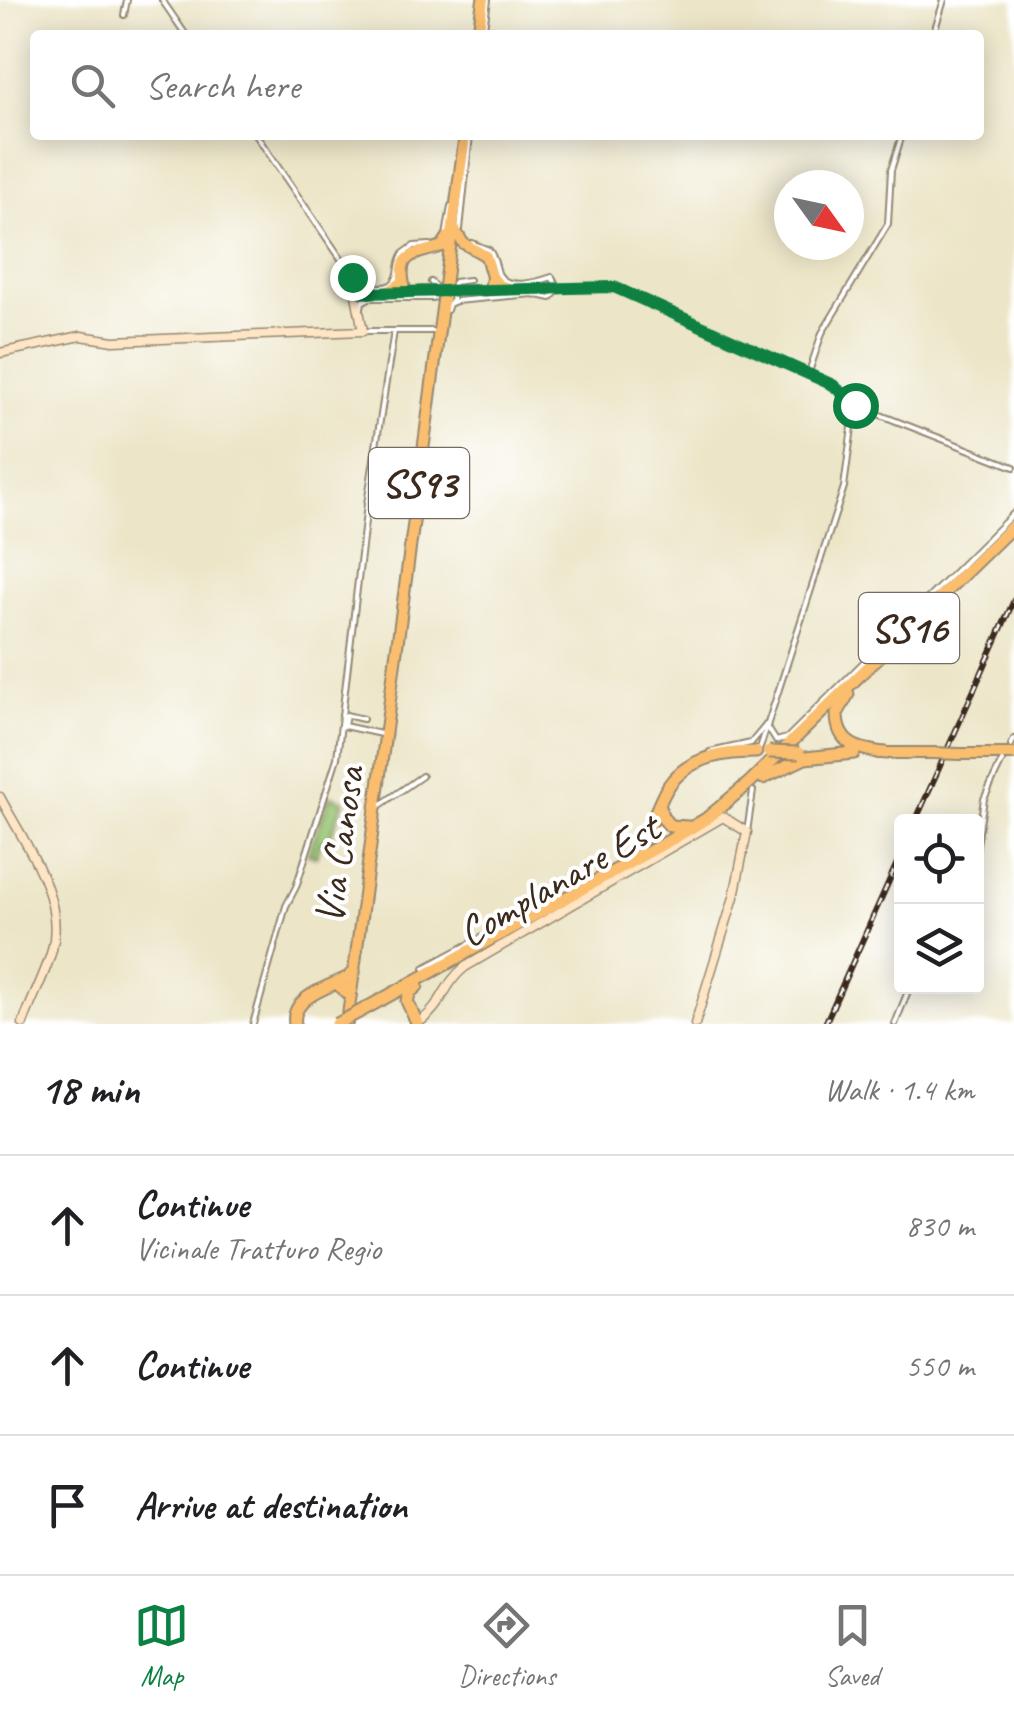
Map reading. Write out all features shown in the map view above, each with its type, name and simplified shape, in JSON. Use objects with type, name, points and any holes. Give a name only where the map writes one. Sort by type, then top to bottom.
[{"type":"highway","name":"SS16","points":[[748,792],[1014,527]]},
{"type":"highway","name":"SS16","points":[[364,1012],[442,971],[719,809],[1014,527]]},
{"type":"highway","name":"SS16","points":[[864,676],[840,704],[838,730],[854,748],[886,753]]},
{"type":"highway","name":"SS16","points":[[594,883],[637,848],[676,778],[698,761],[720,754],[854,753]]},
{"type":"highway","name":"SS16","points":[[343,1024],[692,832],[789,763],[811,756],[854,753]]},
{"type":"highway","name":"SS16","points":[[660,803],[663,818],[678,828],[690,826],[719,809]]},
{"type":"highway","name":"SS16","points":[[412,1019],[407,1002],[410,992],[442,971]]},
{"type":"highway","points":[[295,1024],[294,1012],[299,1004],[345,984]]},
{"type":"highway","points":[[364,1012],[396,1002],[404,1005],[412,1019],[430,1015]]},
{"type":"main road","points":[[479,30],[483,0]]},
{"type":"main road","name":"SS93","points":[[448,297],[464,140]]},
{"type":"main road","points":[[453,222],[459,239],[486,256],[490,290]]},
{"type":"main road","points":[[405,282],[411,254],[442,246],[453,222]]},
{"type":"main road","points":[[448,297],[455,256],[474,249]]},
{"type":"main road","points":[[423,250],[440,258],[448,297]]},
{"type":"main road","points":[[472,285],[490,274]]},
{"type":"main road","points":[[490,274],[509,289]]},
{"type":"main road","points":[[386,290],[405,282]]},
{"type":"main road","points":[[405,282],[421,292]]},
{"type":"main road","name":"Via Canosa","points":[[343,1024],[345,984],[386,735],[448,297]]},
{"type":"main road","points":[[854,753],[960,754],[1013,746]]},
{"type":"street","points":[[124,15],[127,0]]},
{"type":"street","points":[[162,0],[183,30]]},
{"type":"street","points":[[934,30],[944,0]]},
{"type":"street","points":[[259,140],[352,277],[363,332]]},
{"type":"street","points":[[356,293],[386,290],[394,282],[407,250],[434,245],[445,237],[464,140]]},
{"type":"street","points":[[465,140],[461,233],[470,242],[489,250],[505,281],[531,283],[552,277],[558,288]]},
{"type":"street","points":[[808,374],[822,332],[888,224],[890,170],[900,140]]},
{"type":"street","points":[[352,277],[386,290]]},
{"type":"street","points":[[360,313],[362,302],[369,298],[434,298],[437,288],[431,282]]},
{"type":"street","points":[[444,330],[454,282],[490,290],[604,286],[622,290],[833,385],[855,405],[1014,467]]},
{"type":"street","points":[[421,292],[472,285]]},
{"type":"street","points":[[448,297],[533,294],[551,298],[558,288]]},
{"type":"street","points":[[254,1024],[286,906],[296,887],[337,758],[367,504],[394,331]]},
{"type":"street","points":[[0,353],[81,336],[114,341],[432,331]]},
{"type":"street","points":[[756,774],[766,726],[844,486],[855,405]]},
{"type":"street","points":[[766,726],[776,740],[787,738],[1014,513]]},
{"type":"street","points":[[364,724],[386,735]]},
{"type":"street","points":[[424,968],[622,860],[645,832],[658,795],[675,772],[698,756],[750,743],[766,726]]},
{"type":"street","points":[[982,814],[984,799],[1002,761]]},
{"type":"street","points":[[372,812],[422,776]]},
{"type":"street","points":[[695,1024],[734,898],[747,832],[748,792]]},
{"type":"street","points":[[0,797],[44,881],[54,924],[50,955],[24,1024]]},
{"type":"street","name":"Complanare Est","points":[[430,1015],[462,969],[579,900],[723,817],[747,832]]},
{"type":"street","points":[[896,1024],[907,994]]},
{"type":"green space","points":[[330,796],[344,801],[328,843],[321,841],[316,857],[308,854]]},
{"type":"railway","points":[[919,814],[1014,600]]},
{"type":"railway","points":[[825,1024],[894,870]]},
{"type":"route","points":[[352,277],[355,290],[368,293],[614,287],[833,385],[855,405]]}]
